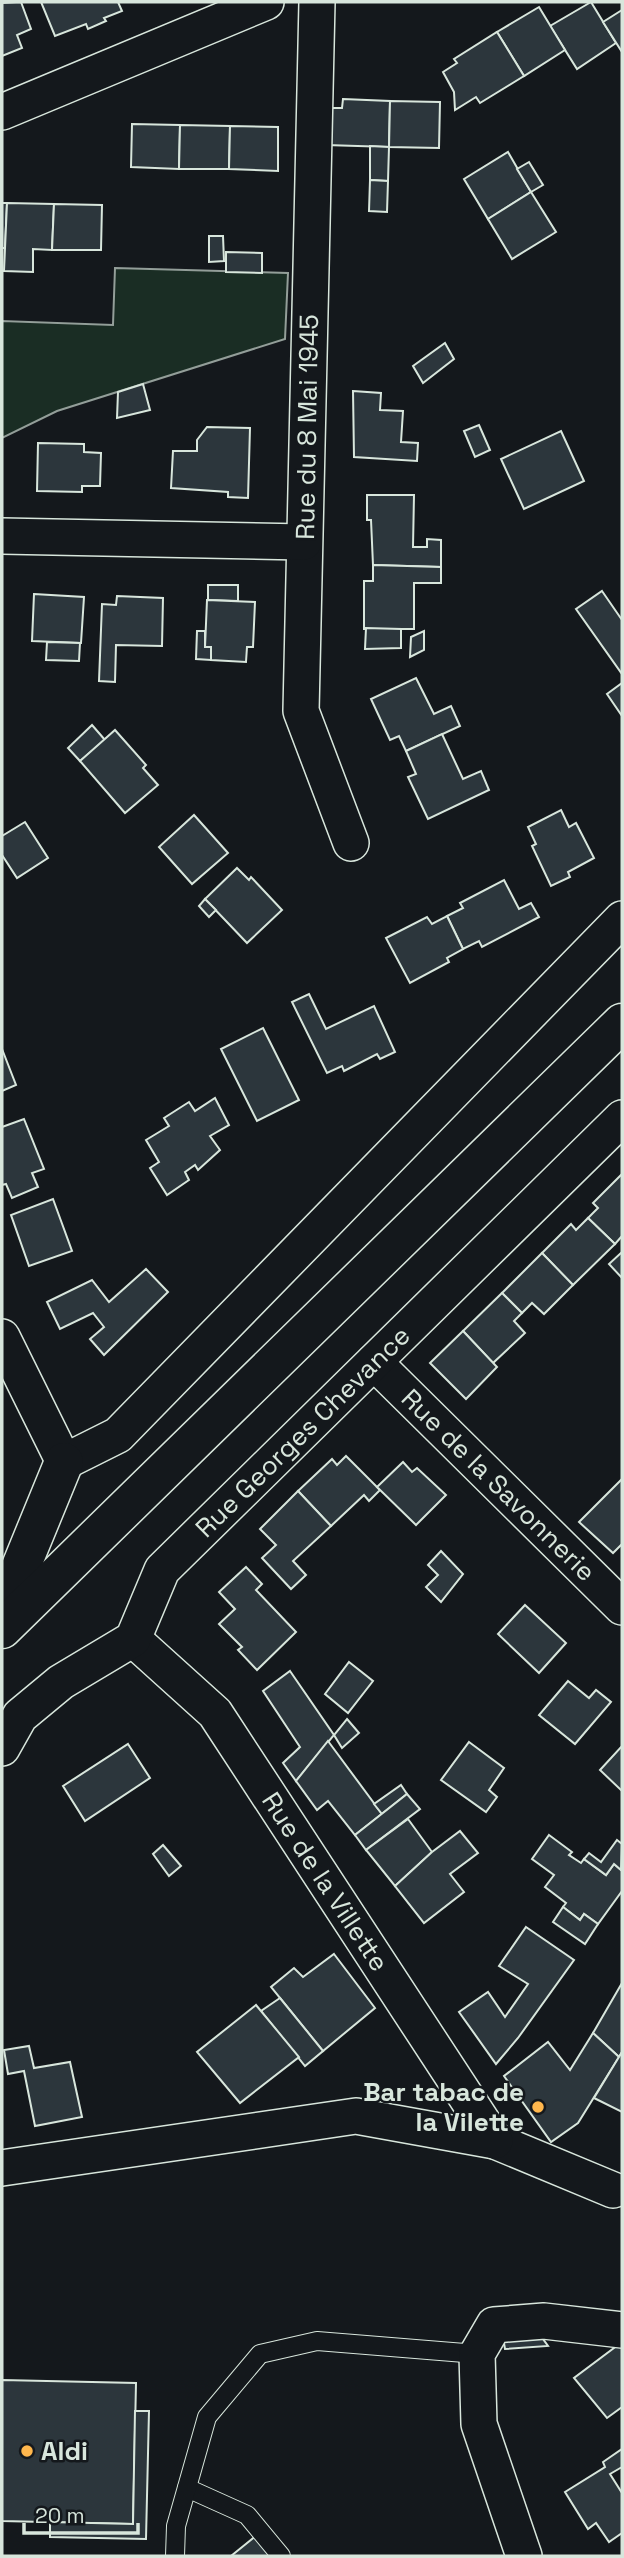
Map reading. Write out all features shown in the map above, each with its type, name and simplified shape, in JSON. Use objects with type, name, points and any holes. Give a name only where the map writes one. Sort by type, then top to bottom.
[{"type":"main road","points":[[2,1629],[622,1023]]},
{"type":"main road","points":[[2,1613],[64,1462]]},
{"type":"street","points":[[2,112],[265,2]]},
{"type":"street","name":"Rue du 8 Mai 1945","points":[[317,2],[301,710],[351,843]]},
{"type":"street","points":[[2,536],[304,542]]},
{"type":"street","points":[[2,1337],[64,1462],[118,1435],[622,919]]},
{"type":"street","name":"Rue Georges Chevance","points":[[133,1639],[162,1570],[622,1118]]},
{"type":"street","name":"Rue de la Savonnerie","points":[[374,1362],[622,1606]]},
{"type":"street","points":[[2,1748],[20,1716],[61,1682],[133,1639]]},
{"type":"street","name":"Rue de la Villette","points":[[133,1639],[215,1713],[495,2141]]},
{"type":"street","points":[[2,2168],[356,2116],[495,2141],[612,2190]]},
{"type":"street","points":[[524,2556],[479,2424],[477,2354],[494,2325],[544,2321],[622,2330]]},
{"type":"lane","points":[[175,2556],[176,2526],[207,2417],[260,2354],[317,2342],[477,2354]]},
{"type":"lane","points":[[187,2488],[247,2515],[281,2556]]},
{"type":"green space","points":[[115,268],[288,273],[285,339],[57,411],[2,438],[2,321],[113,325]]},
{"type":"building","points":[[21,2],[31,29],[17,35],[22,48],[2,56],[2,3]]},
{"type":"building","points":[[41,2],[118,2],[122,11],[104,18],[106,21],[88,29],[86,24],[55,36]]},
{"type":"building","points":[[591,2],[616,43],[577,69],[550,26]]},
{"type":"building","points":[[539,7],[565,50],[524,76],[497,32]]},
{"type":"building","points":[[622,10],[622,52],[603,22]]},
{"type":"building","points":[[497,32],[524,76],[480,103],[476,97],[455,110],[454,92],[443,72],[457,63],[454,59]]},
{"type":"building","points":[[343,99],[390,101],[389,147],[326,145],[327,108],[342,108]]},
{"type":"building","points":[[390,101],[440,102],[439,148],[389,147]]},
{"type":"building","points":[[132,124],[180,125],[179,169],[131,167]]},
{"type":"building","points":[[180,125],[230,126],[229,169],[179,169]]},
{"type":"building","points":[[230,126],[278,127],[278,171],[229,169]]},
{"type":"building","points":[[370,146],[389,147],[388,181],[370,180]]},
{"type":"building","points":[[508,152],[531,192],[488,219],[464,179]]},
{"type":"building","points":[[529,162],[543,185],[531,192],[517,169]]},
{"type":"building","points":[[370,180],[388,181],[387,212],[369,211]]},
{"type":"building","points":[[531,192],[556,232],[512,259],[488,219]]},
{"type":"building","points":[[2,203],[7,203],[5,248],[2,248]]},
{"type":"building","points":[[7,203],[54,204],[52,250],[33,249],[33,272],[4,271]]},
{"type":"building","points":[[54,204],[102,205],[101,250],[52,250]]},
{"type":"building","points":[[209,236],[223,236],[224,261],[209,262]]},
{"type":"building","points":[[226,252],[262,253],[262,273],[226,272]]},
{"type":"building","points":[[445,343],[454,359],[423,383],[413,366]]},
{"type":"building","points":[[143,384],[150,410],[117,418],[118,392]]},
{"type":"building","points":[[353,391],[381,393],[380,410],[403,411],[401,442],[418,443],[417,461],[354,457]]},
{"type":"building","points":[[479,425],[490,450],[475,457],[464,431]]},
{"type":"building","points":[[207,427],[250,428],[248,498],[228,497],[228,492],[171,488],[173,451],[197,451],[197,440]]},
{"type":"building","points":[[561,431],[584,481],[524,509],[501,459]]},
{"type":"building","points":[[38,443],[84,444],[84,452],[101,453],[100,486],[82,486],[82,492],[37,491]]},
{"type":"building","points":[[367,495],[414,495],[413,547],[427,547],[427,539],[441,540],[441,567],[373,565],[371,520],[367,520]]},
{"type":"building","points":[[373,565],[441,567],[441,583],[414,583],[414,629],[364,629],[364,581],[373,581]]},
{"type":"building","points":[[208,585],[238,585],[238,601],[208,600]]},
{"type":"building","points":[[602,591],[622,620],[622,674],[576,609]]},
{"type":"building","points":[[34,594],[84,597],[81,643],[32,641]]},
{"type":"building","points":[[117,596],[163,598],[162,646],[116,645],[115,682],[99,681],[102,604],[116,605]]},
{"type":"building","points":[[207,600],[255,602],[253,647],[247,647],[246,662],[211,660],[211,647],[205,647]]},
{"type":"building","points":[[366,628],[401,629],[401,648],[365,649]]},
{"type":"building","points":[[197,631],[205,631],[205,647],[211,647],[211,660],[196,659]]},
{"type":"building","points":[[424,631],[424,650],[410,657],[411,637]]},
{"type":"building","points":[[47,642],[80,643],[79,661],[46,660]]},
{"type":"building","points":[[416,678],[434,714],[451,706],[460,726],[406,751],[399,736],[390,740],[371,699]]},
{"type":"building","points":[[622,683],[622,716],[607,694]]},
{"type":"building","points":[[92,725],[105,740],[80,761],[68,748]]},
{"type":"building","points":[[115,730],[146,765],[143,768],[158,785],[125,813],[80,761]]},
{"type":"building","points":[[442,734],[463,779],[481,771],[489,790],[428,819],[408,777],[416,774],[406,751]]},
{"type":"building","points":[[561,810],[569,827],[576,823],[594,858],[568,872],[570,877],[551,886],[532,846],[536,844],[528,827]]},
{"type":"building","points":[[194,815],[228,853],[192,884],[159,847]]},
{"type":"building","points":[[25,822],[48,858],[17,878],[2,855],[2,836]]},
{"type":"building","points":[[237,868],[249,880],[251,877],[282,910],[247,943],[205,899]]},
{"type":"building","points":[[504,880],[519,909],[531,903],[539,917],[482,947],[479,941],[463,949],[447,916],[463,908],[460,903]]},
{"type":"building","points":[[205,899],[216,910],[209,917],[199,906]]},
{"type":"building","points":[[447,916],[463,949],[447,958],[449,962],[410,983],[386,938],[427,917],[432,924]]},
{"type":"building","points":[[309,994],[326,1029],[374,1006],[395,1052],[380,1059],[377,1054],[344,1071],[342,1066],[327,1073],[292,1002]]},
{"type":"building","points":[[263,1028],[299,1100],[257,1121],[221,1049]]},
{"type":"building","points":[[2,1049],[16,1085],[2,1091]]},
{"type":"building","points":[[215,1098],[229,1125],[210,1136],[220,1150],[198,1170],[195,1165],[185,1172],[189,1180],[167,1195],[150,1168],[159,1162],[146,1140],[169,1126],[164,1118],[189,1102],[195,1111]]},
{"type":"building","points":[[24,1119],[44,1169],[32,1173],[38,1187],[12,1198],[6,1184],[2,1185],[2,1127]]},
{"type":"building","points":[[622,1174],[622,1236],[615,1244],[588,1218],[598,1208],[593,1203]]},
{"type":"building","points":[[53,1199],[72,1251],[29,1266],[11,1215]]},
{"type":"building","points":[[588,1218],[615,1244],[573,1285],[542,1253],[571,1224],[576,1230]]},
{"type":"building","points":[[622,1252],[622,1278],[609,1264]]},
{"type":"building","points":[[542,1253],[573,1285],[544,1314],[532,1303],[522,1313],[502,1293]]},
{"type":"building","points":[[146,1269],[168,1292],[104,1355],[90,1339],[104,1327],[93,1313],[60,1329],[47,1302],[92,1280],[109,1302]]},
{"type":"building","points":[[502,1293],[522,1313],[514,1321],[525,1333],[493,1363],[463,1331]]},
{"type":"building","points":[[463,1331],[497,1367],[466,1399],[430,1363]]},
{"type":"building","points":[[346,1456],[380,1490],[369,1501],[364,1495],[331,1526],[298,1491],[332,1459],[337,1465]]},
{"type":"building","points":[[403,1462],[412,1472],[417,1468],[446,1495],[416,1525],[377,1487]]},
{"type":"building","points":[[622,1479],[622,1544],[613,1553],[579,1522]]},
{"type":"building","points":[[298,1491],[331,1526],[293,1561],[306,1575],[291,1589],[262,1558],[276,1545],[260,1529]]},
{"type":"building","points":[[441,1551],[463,1574],[441,1602],[426,1587],[438,1575],[428,1565]]},
{"type":"building","points":[[246,1567],[262,1584],[256,1590],[296,1632],[257,1670],[238,1650],[242,1647],[219,1624],[235,1609],[219,1592]]},
{"type":"building","points":[[525,1605],[566,1643],[539,1673],[498,1634]]},
{"type":"building","points":[[349,1662],[373,1681],[348,1713],[325,1694]]},
{"type":"building","points":[[290,1671],[334,1735],[296,1781],[283,1763],[300,1747],[263,1691]]},
{"type":"building","points":[[568,1681],[589,1698],[596,1690],[611,1702],[575,1744],[539,1715]]},
{"type":"building","points":[[347,1719],[359,1733],[342,1748],[334,1735]]},
{"type":"building","points":[[328,1741],[382,1814],[355,1835],[328,1801],[317,1810],[296,1781]]},
{"type":"building","points":[[469,1742],[504,1768],[489,1790],[497,1797],[486,1812],[441,1780]]},
{"type":"building","points":[[128,1744],[150,1778],[85,1821],[63,1786]]},
{"type":"building","points":[[622,1746],[622,1791],[600,1770]]},
{"type":"building","points":[[401,1785],[407,1794],[382,1814],[374,1804]]},
{"type":"building","points":[[407,1794],[420,1809],[366,1850],[355,1835]]},
{"type":"building","points":[[408,1819],[432,1852],[395,1886],[366,1850]]},
{"type":"building","points":[[460,1831],[478,1853],[450,1874],[464,1892],[424,1923],[395,1886]]},
{"type":"building","points":[[549,1835],[572,1852],[569,1855],[581,1863],[584,1859],[606,1875],[614,1864],[621,1870],[622,1867],[622,1891],[598,1924],[584,1914],[580,1920],[563,1907],[566,1903],[545,1887],[554,1875],[532,1859]]},
{"type":"building","points":[[617,1840],[622,1844],[621,1870],[614,1864],[606,1875],[584,1859],[589,1853],[601,1862]]},
{"type":"building","points":[[163,1845],[181,1866],[169,1876],[153,1854]]},
{"type":"building","points":[[563,1907],[580,1920],[584,1914],[598,1924],[585,1944],[553,1922]]},
{"type":"building","points":[[526,1927],[574,1960],[496,2064],[459,2012],[488,1992],[505,2017],[528,1984],[499,1966]]},
{"type":"building","points":[[334,1954],[375,2008],[323,2051],[271,1987],[294,1968],[303,1977]]},
{"type":"building","points":[[622,1983],[622,2052],[619,2057],[593,2033]]},
{"type":"building","points":[[280,1998],[323,2051],[305,2066],[261,2011]]},
{"type":"building","points":[[256,2005],[299,2057],[240,2103],[197,2052]]},
{"type":"building","points":[[593,2033],[619,2057],[578,2123],[551,2142],[504,2076],[548,2042],[570,2070]]},
{"type":"building","points":[[29,2046],[34,2068],[70,2062],[82,2117],[35,2126],[24,2071],[8,2074],[4,2050]]},
{"type":"building","points":[[622,2052],[622,2112],[594,2098]]},
{"type":"building","points":[[535,2328],[548,2346],[505,2349],[502,2332]]},
{"type":"building","points":[[622,2342],[622,2407],[607,2418],[574,2378]]},
{"type":"building","points":[[2,2380],[136,2383],[133,2524],[2,2521]]},
{"type":"building","points":[[135,2411],[149,2411],[146,2539],[50,2537],[50,2522],[133,2524]]},
{"type":"building","points":[[622,2449],[622,2467],[610,2474],[622,2493],[622,2533],[609,2542],[596,2523],[588,2529],[565,2492],[605,2467],[603,2462]]},
{"type":"building","points":[[257,2535],[275,2556],[231,2556]]},
{"type":"place","name":"Bar tabac de la Vilette","points":[[538,2107]]},
{"type":"place","name":"Aldi","points":[[27,2451]]}]
